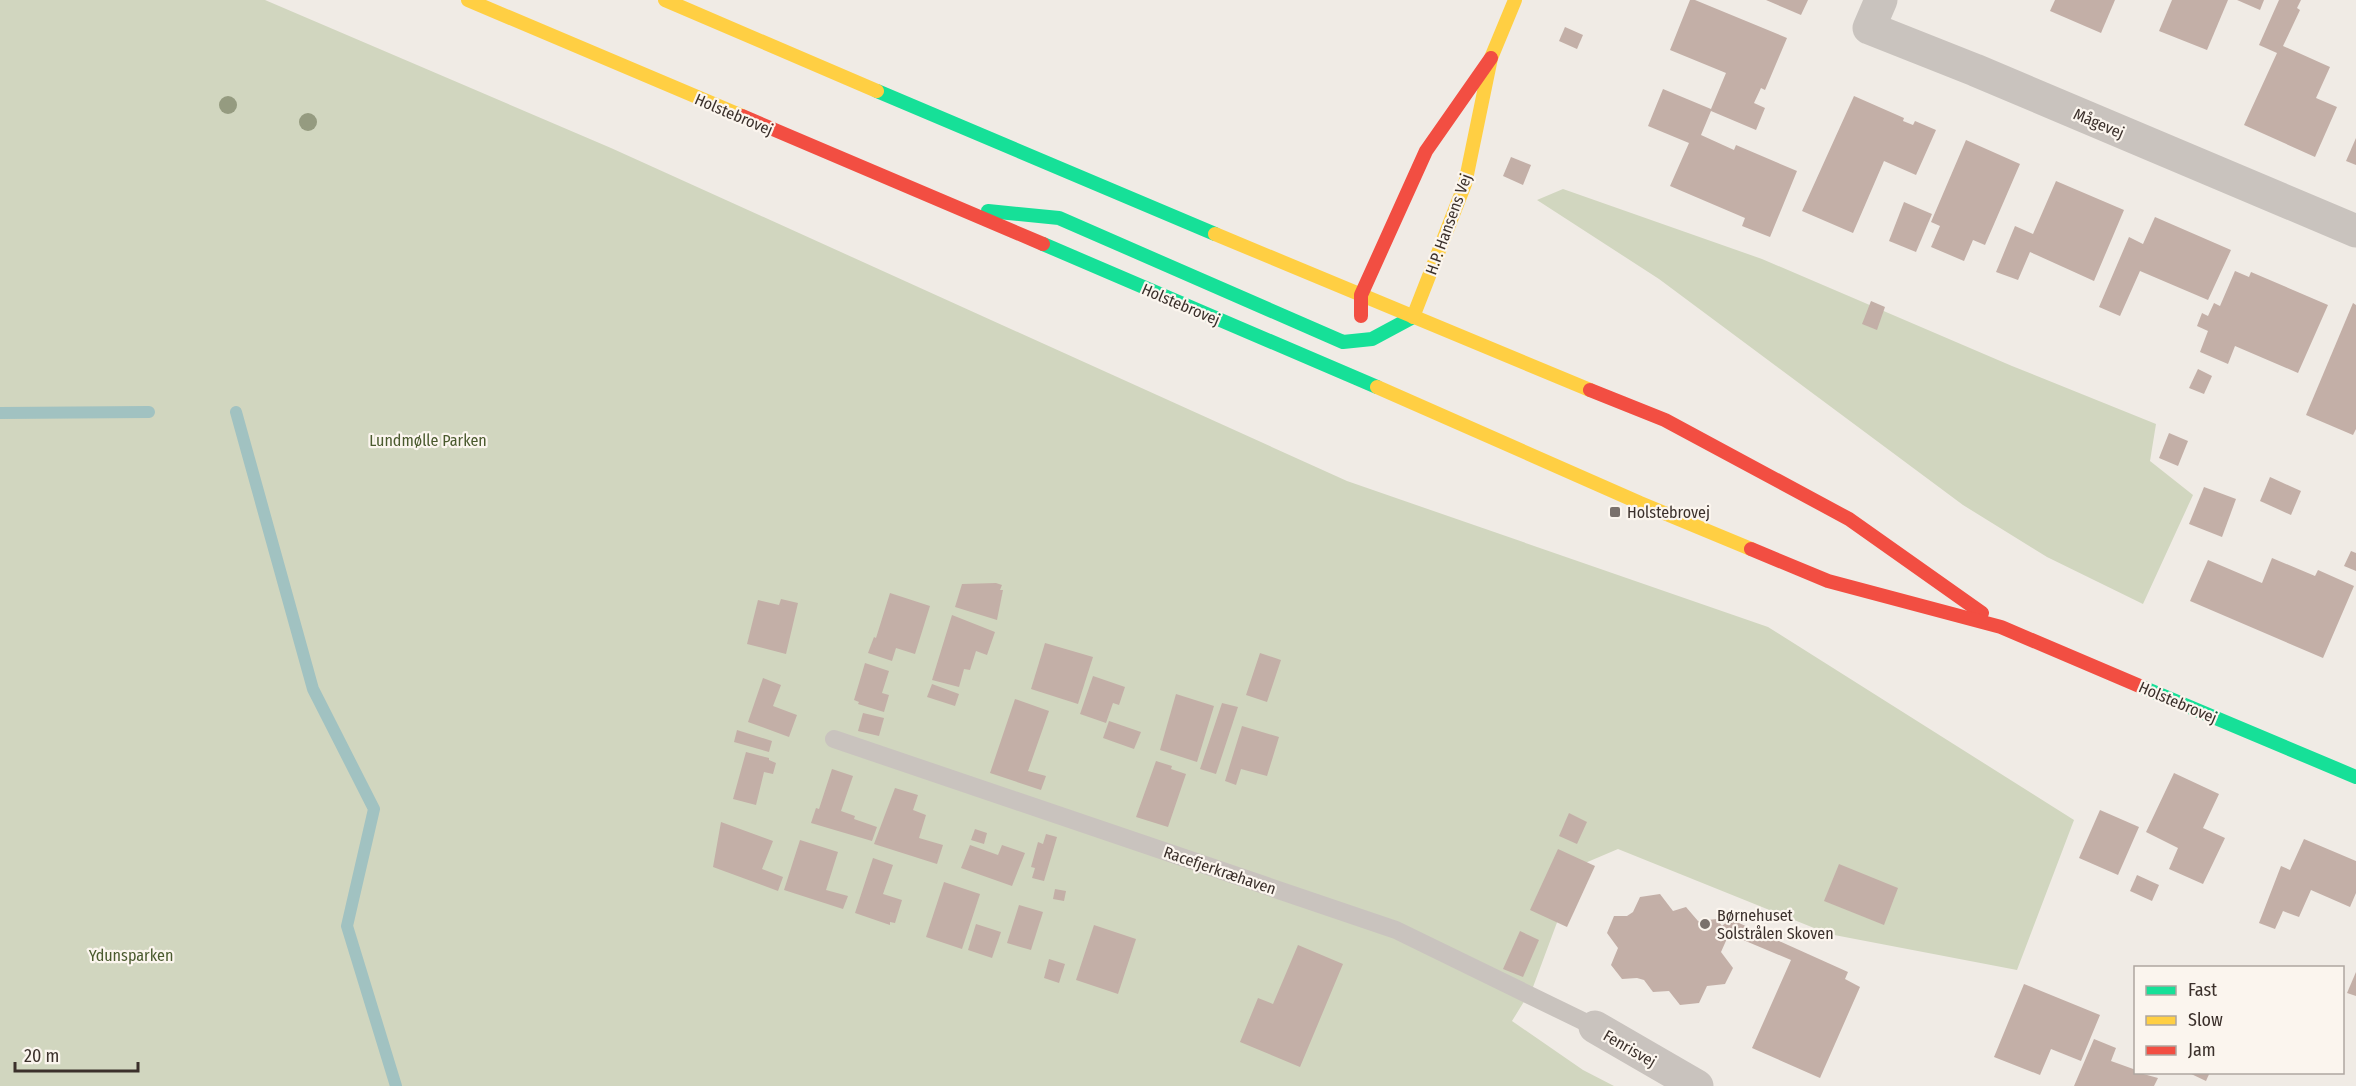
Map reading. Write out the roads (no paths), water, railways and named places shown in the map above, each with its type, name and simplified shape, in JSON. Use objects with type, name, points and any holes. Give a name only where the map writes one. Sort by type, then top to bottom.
[{"type":"main road","name":"Holstebrovej","points":[[468,0],[1366,383],[1640,503],[1828,581],[2001,627],[2356,777]]},
{"type":"main road","name":"Holstebrovej","points":[[665,0],[1000,144],[1665,420],[1848,519],[2001,627]]},
{"type":"main road","name":"H.P. Hansens Vej","points":[[1413,317],[1465,184],[1491,58],[1515,0]]},
{"type":"main road","name":"H.P. Hansens Vej","points":[[1361,295],[1426,151],[1491,58]]},
{"type":"main road","points":[[954,208],[1059,218],[1343,342],[1362,353]]},
{"type":"main road","points":[[1361,295],[1362,353],[1366,383]]},
{"type":"main road","points":[[1362,353],[1413,317]]},
{"type":"street","name":"Mågevej","points":[[1881,0],[1869,28],[1975,70],[2356,231]]},
{"type":"street","name":"Fenrisvej","points":[[1595,1027],[1697,1086]]},
{"type":"lane","name":"Racefjerkræhaven","points":[[834,739],[1396,930],[1595,1027]]},
{"type":"waterway","points":[[0,413],[149,412]]},
{"type":"waterway","points":[[236,412],[313,689],[374,809],[347,926],[396,1086]]},
{"type":"place","name":"Holstebrovej","points":[[1615,512]]},
{"type":"place","name":"Børnehuset Solstrålen Skoven","points":[[1705,924]]},
{"type":"park label","name":"Lundmølle Parken","points":[[428,440]]},
{"type":"park label","name":"Ydunsparken","points":[[131,955]]}]
